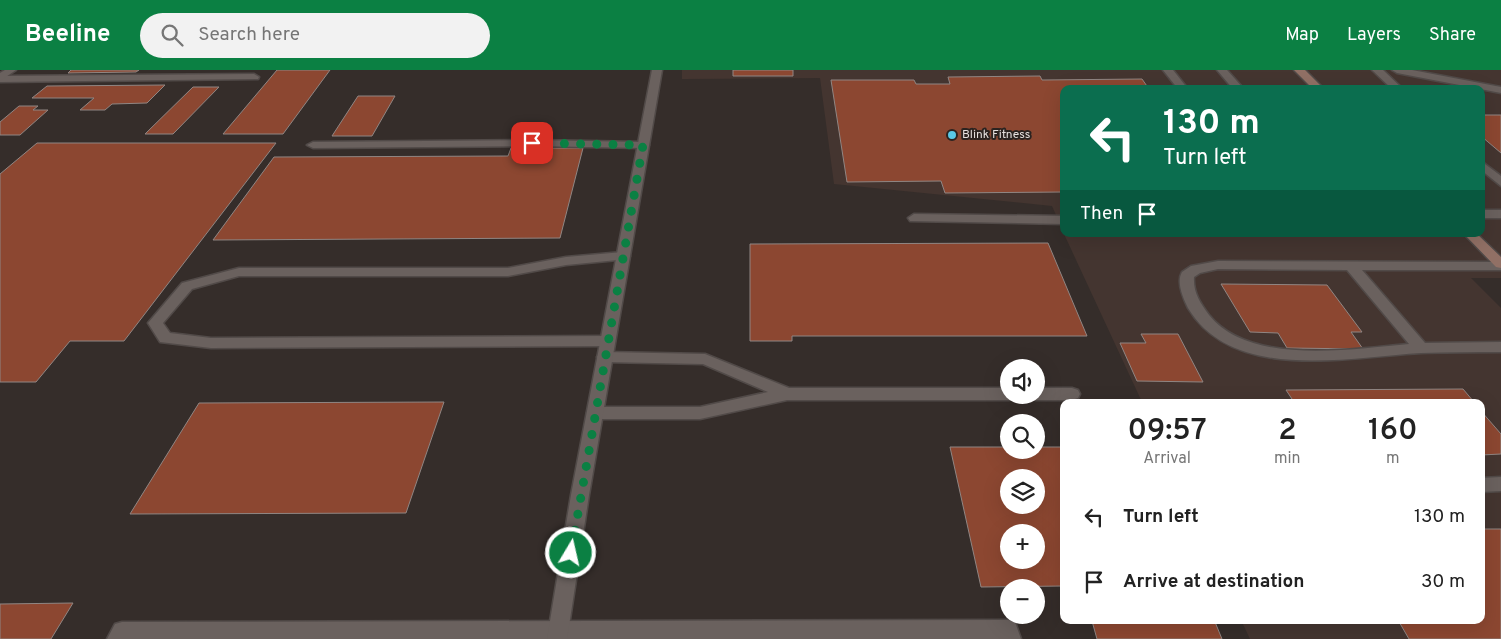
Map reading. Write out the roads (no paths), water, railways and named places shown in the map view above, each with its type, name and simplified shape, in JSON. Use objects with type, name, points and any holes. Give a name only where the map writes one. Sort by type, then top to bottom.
[{"type":"main road","points":[[1299,70],[1315,85]]},
{"type":"main road","points":[[1473,237],[1501,265]]},
{"type":"street","points":[[557,634],[657,70]]},
{"type":"street","points":[[1168,70],[1180,85]]},
{"type":"street","points":[[1222,70],[1235,85]]},
{"type":"street","points":[[1377,70],[1394,85]]},
{"type":"street","points":[[1397,70],[1475,85]]},
{"type":"street","points":[[0,78],[7,71]]},
{"type":"street","points":[[0,78],[254,77]]},
{"type":"street","points":[[1485,87],[1501,90]]},
{"type":"street","points":[[313,145],[532,143],[643,145]]},
{"type":"street","points":[[1485,168],[1501,182]]},
{"type":"street","points":[[1485,214],[1501,214]]},
{"type":"street","points":[[914,218],[1060,220]]},
{"type":"street","points":[[608,341],[211,343],[165,338],[155,323],[187,286],[240,272],[508,272],[566,261],[623,256]]},
{"type":"street","points":[[1501,265],[1218,265],[1196,269],[1187,275],[1186,278],[1189,293],[1196,310],[1213,330],[1232,341],[1258,349],[1316,356],[1421,348],[1501,346]]},
{"type":"street","points":[[1351,266],[1421,348]]},
{"type":"street","points":[[605,357],[704,359],[787,394]]},
{"type":"street","points":[[595,413],[700,413],[787,394],[1000,394]]},
{"type":"street","points":[[1045,394],[1072,394]]},
{"type":"street","points":[[1485,485],[1501,484]]},
{"type":"street","points":[[117,639],[122,631],[663,634],[1008,629],[1011,639]]},
{"type":"place","name":"Blink Fitness","points":[[952,135]]}]
